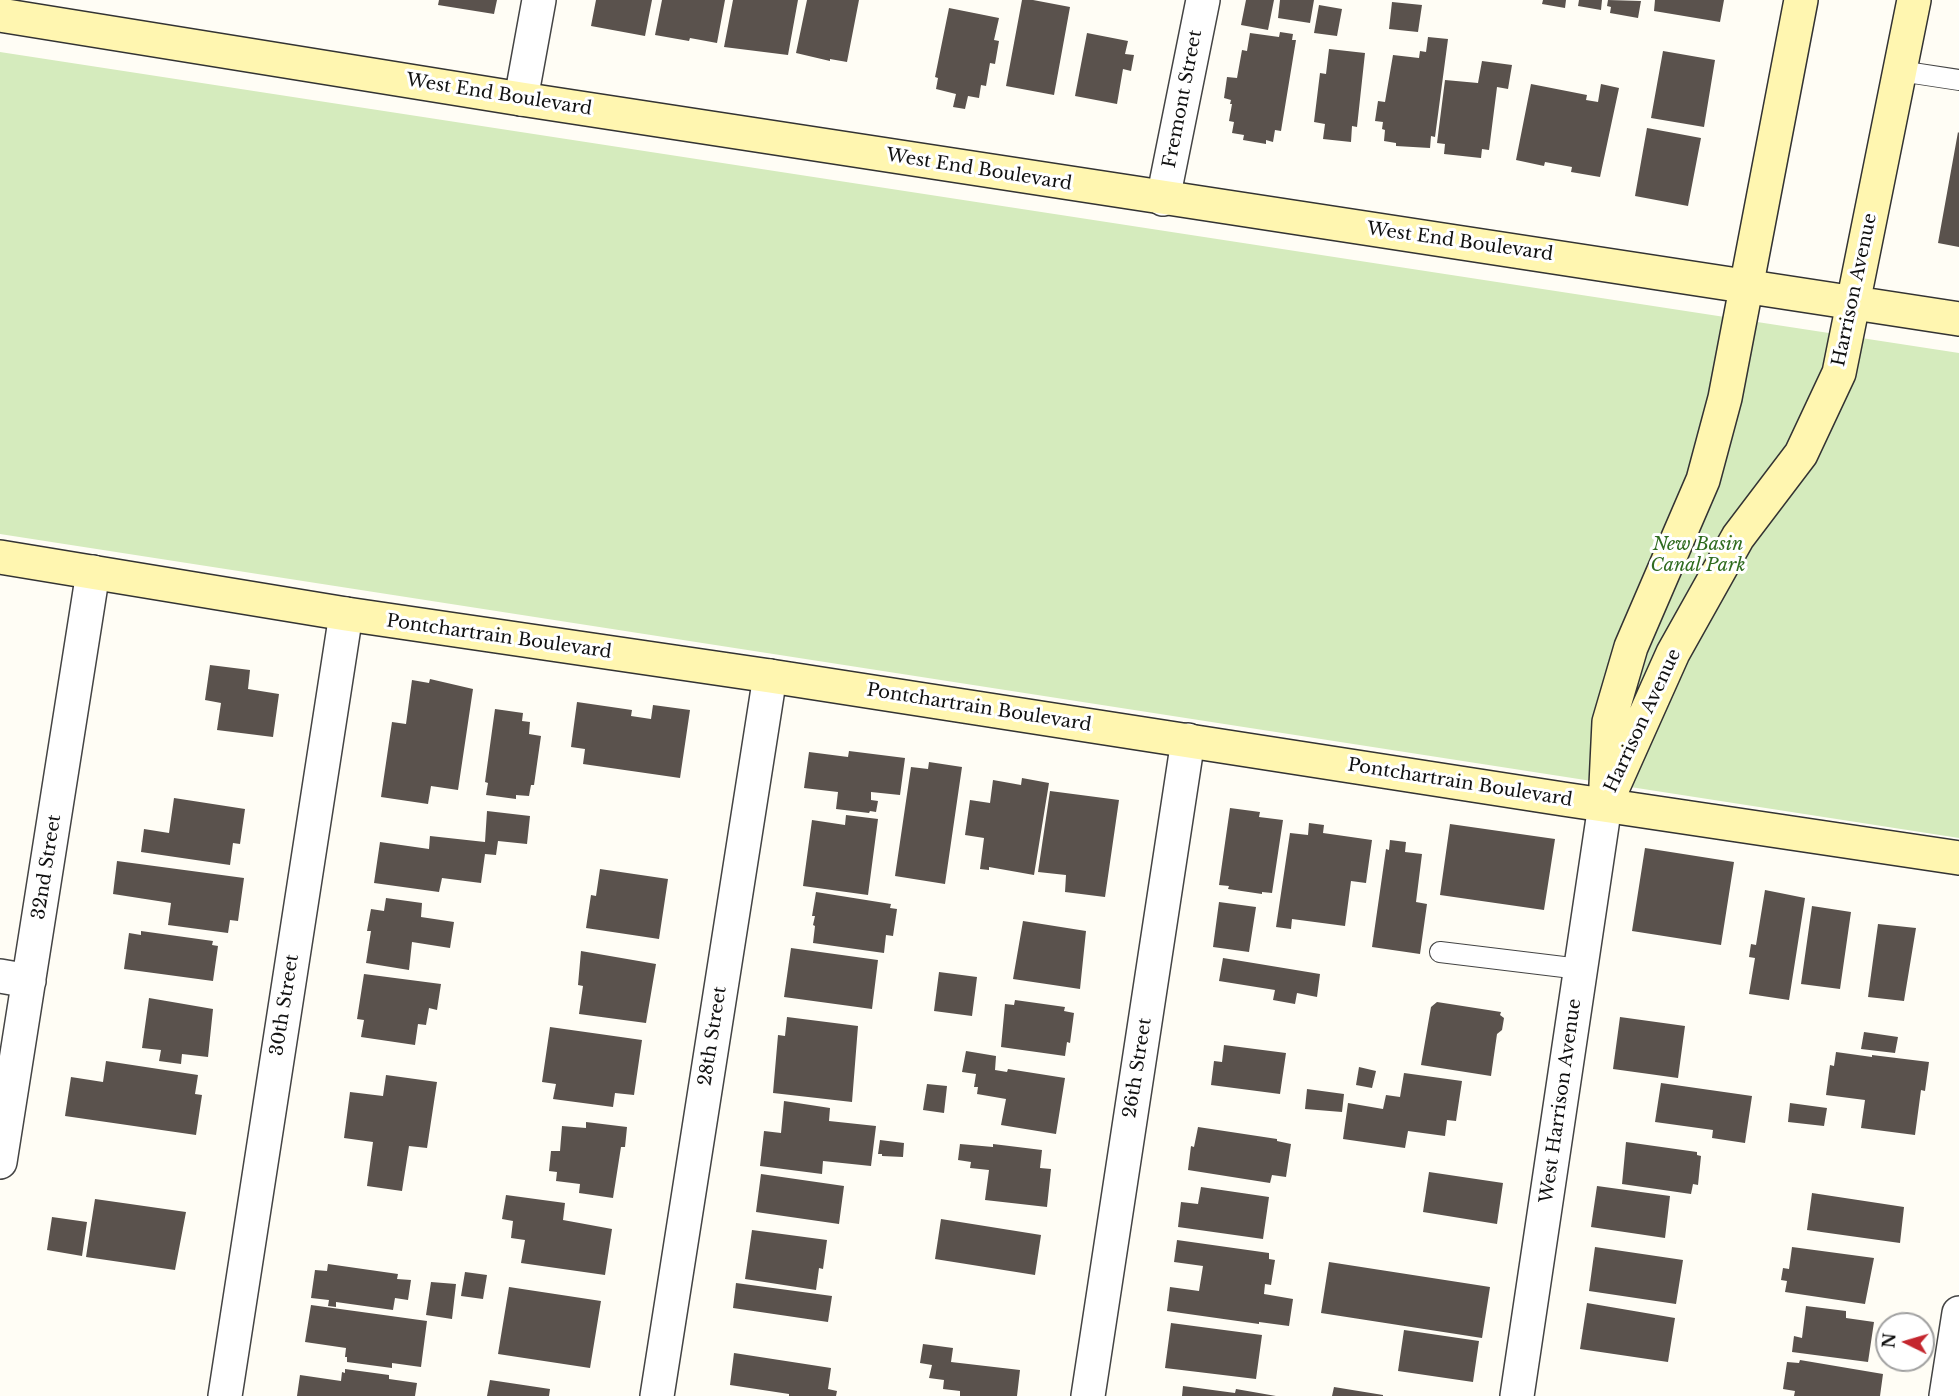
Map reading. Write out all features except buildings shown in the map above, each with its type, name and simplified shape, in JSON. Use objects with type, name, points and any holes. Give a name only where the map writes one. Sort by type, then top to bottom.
[{"type":"main road","name":"Harrison Avenue","points":[[1605,805],[1609,722],[1631,647],[1703,480],[1725,398],[1801,0]]},
{"type":"main road","name":"Harrison Avenue","points":[[1605,805],[1673,653],[1738,537],[1801,454],[1839,373],[1914,0]]},
{"type":"main road","name":"West End Boulevard","points":[[0,15],[1164,199],[1746,285],[1959,319]]},
{"type":"main road","name":"Pontchartrain Boulevard","points":[[0,557],[346,614],[770,676],[1959,858]]},
{"type":"street","points":[[521,99],[539,0]]},
{"type":"street","name":"Fremont Street","points":[[1164,199],[1203,0]]},
{"type":"street","name":"32nd Street","points":[[0,1162],[15,979],[93,572]]},
{"type":"street","name":"30th Street","points":[[225,1396],[346,614]]},
{"type":"street","name":"28th Street","points":[[657,1396],[770,676]]},
{"type":"street","name":"26th Street","points":[[1088,1396],[1188,740]]},
{"type":"street","name":"West Harrison Avenue","points":[[1517,1396],[1605,805]]},
{"type":"street","points":[[1946,1396],[1959,1313]]},
{"type":"lane","points":[[1900,71],[1959,80]]},
{"type":"lane","points":[[1440,952],[1580,969]]},
{"type":"green space","name":"New Basin Canal Park","points":[[0,52],[1959,353],[1959,838],[0,534]]}]
